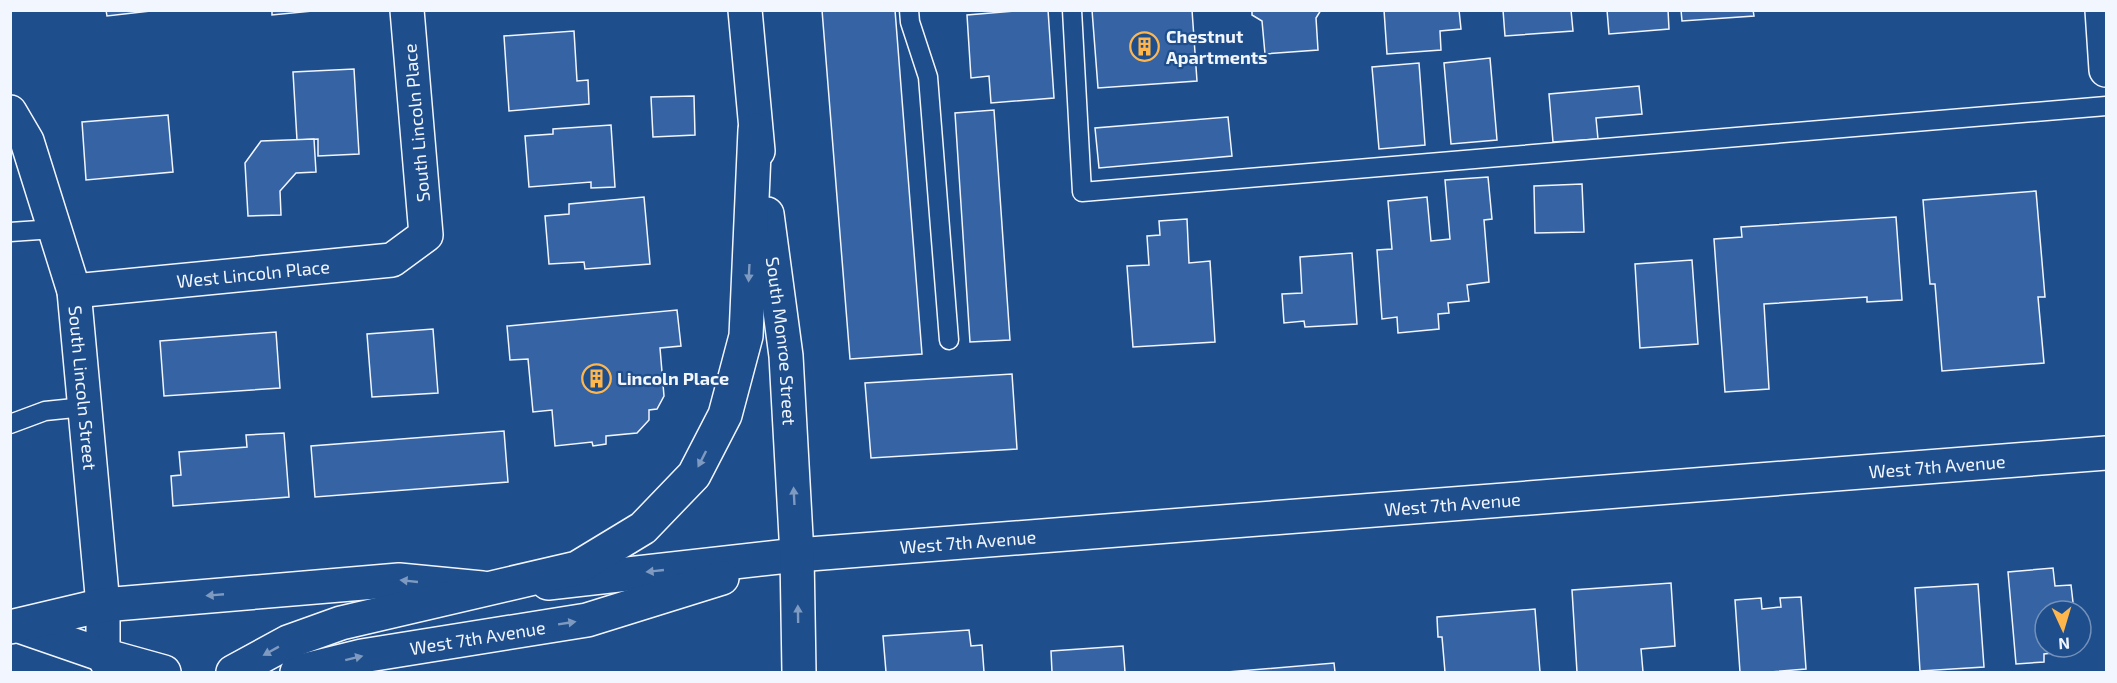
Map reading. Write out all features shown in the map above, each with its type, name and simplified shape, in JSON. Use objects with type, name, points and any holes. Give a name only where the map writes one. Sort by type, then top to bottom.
[{"type":"street","name":"South Lincoln Place","points":[[407,10],[426,235]]},
{"type":"street","name":"South Monroe Street","points":[[745,10],[755,130],[786,356],[796,555],[799,672]]},
{"type":"street","points":[[2102,10],[2106,70]]},
{"type":"street","name":"South Lincoln Street","points":[[10,112],[27,141],[74,291],[108,664]]},
{"type":"street","name":"West 7th Avenue","points":[[233,672],[288,642],[341,623],[577,568],[643,528],[694,475],[724,415],[746,336],[755,130]]},
{"type":"street","name":"West Lincoln Place","points":[[74,291],[392,260],[426,235]]},
{"type":"street","name":"West 7th Avenue","points":[[15,626],[103,605],[399,580],[488,589],[796,555],[2106,453]]},
{"type":"street","name":"West 7th Avenue","points":[[297,672],[362,656],[586,620],[796,555]]},
{"type":"street","name":"West 7th Avenue","points":[[15,626],[108,664],[164,672]]},
{"type":"lane","points":[[909,10],[910,22],[928,77],[949,340]]},
{"type":"lane","points":[[1072,10],[1082,192],[2106,106]]},
{"type":"lane","points":[[10,232],[54,229]]},
{"type":"lane","points":[[10,424],[45,411],[84,407]]},
{"type":"building","points":[[106,10],[150,10],[150,11],[107,16]]},
{"type":"building","points":[[272,10],[323,10],[272,15]]},
{"type":"building","points":[[822,10],[895,10],[922,354],[850,359]]},
{"type":"building","points":[[1048,10],[1054,98],[991,103],[989,76],[971,78],[967,15]]},
{"type":"building","name":"Chestnut Apartments","points":[[1092,10],[1192,10],[1197,81],[1098,88]]},
{"type":"building","points":[[1252,10],[1321,10],[1316,18],[1318,50],[1265,54],[1262,21],[1252,15]]},
{"type":"building","points":[[1384,10],[1459,10],[1461,29],[1440,31],[1441,50],[1387,54]]},
{"type":"building","points":[[1503,10],[1571,10],[1573,31],[1505,36]]},
{"type":"building","points":[[1607,10],[1668,10],[1669,29],[1609,34]]},
{"type":"building","points":[[1681,10],[1753,10],[1754,16],[1682,21]]},
{"type":"building","points":[[574,31],[577,81],[588,80],[589,104],[509,111],[504,36]]},
{"type":"building","points":[[1490,58],[1497,140],[1451,144],[1444,63]]},
{"type":"building","points":[[1419,63],[1425,145],[1379,149],[1372,67]]},
{"type":"building","points":[[354,69],[359,154],[318,156],[318,139],[297,140],[293,72]]},
{"type":"building","points":[[1639,86],[1642,114],[1596,118],[1598,139],[1553,142],[1549,94]]},
{"type":"building","points":[[694,96],[695,135],[653,137],[651,97]]},
{"type":"building","points":[[994,110],[1010,340],[970,342],[955,113]]},
{"type":"building","points":[[168,115],[173,172],[86,180],[82,122]]},
{"type":"building","points":[[1228,117],[1232,156],[1099,168],[1095,128]]},
{"type":"building","points":[[611,125],[615,187],[591,188],[591,182],[529,187],[525,136],[553,134],[553,129]]},
{"type":"building","points":[[314,139],[316,172],[296,173],[280,191],[281,215],[248,216],[245,163],[261,141]]},
{"type":"building","points":[[1488,177],[1492,219],[1484,220],[1489,282],[1467,285],[1469,301],[1448,303],[1449,313],[1438,314],[1439,329],[1398,333],[1397,317],[1382,319],[1377,250],[1392,249],[1388,201],[1427,197],[1431,241],[1450,239],[1445,180]]},
{"type":"building","points":[[1582,184],[1584,232],[1535,233],[1534,186]]},
{"type":"building","points":[[2036,191],[2045,297],[2038,297],[2044,363],[1942,371],[1935,284],[1930,284],[1923,200]]},
{"type":"building","points":[[644,197],[650,264],[585,269],[584,262],[549,264],[545,216],[569,214],[569,204]]},
{"type":"building","points":[[1896,217],[1902,300],[1867,302],[1867,297],[1764,304],[1769,389],[1725,392],[1714,239],[1742,237],[1741,227]]},
{"type":"building","points":[[1187,219],[1189,263],[1210,261],[1215,342],[1133,347],[1127,266],[1149,265],[1147,236],[1160,235],[1159,221]]},
{"type":"building","points":[[1352,253],[1357,324],[1305,327],[1304,321],[1284,323],[1282,294],[1302,293],[1300,257]]},
{"type":"building","points":[[1692,260],[1698,344],[1640,348],[1635,264]]},
{"type":"building","name":"Lincoln Place","points":[[677,310],[681,346],[660,348],[664,396],[657,409],[649,410],[649,420],[637,433],[606,436],[606,444],[593,446],[592,442],[555,446],[552,410],[533,412],[528,359],[510,360],[507,326]]},
{"type":"building","points":[[433,329],[438,393],[372,397],[367,334]]},
{"type":"building","points":[[276,332],[280,388],[164,396],[160,341]]},
{"type":"building","points":[[1012,374],[1017,449],[871,458],[865,383]]},
{"type":"building","points":[[504,431],[508,482],[315,497],[311,446]]},
{"type":"building","points":[[284,433],[289,497],[173,506],[171,476],[181,475],[179,452],[247,447],[246,435]]},
{"type":"building","points":[[2053,568],[2055,586],[2071,585],[2073,599],[2033,599],[2033,659],[2044,659],[2044,662],[2016,664],[2008,572]]},
{"type":"building","points":[[1671,583],[1675,646],[1641,649],[1643,672],[1577,672],[1572,590]]},
{"type":"building","points":[[1978,584],[1984,667],[1920,671],[1915,588]]},
{"type":"building","points":[[1801,597],[1806,669],[1740,672],[1735,600],[1761,598],[1762,609],[1781,607],[1780,598]]},
{"type":"building","points":[[1535,609],[1540,672],[1445,672],[1442,637],[1438,637],[1437,617]]},
{"type":"building","points":[[969,630],[971,646],[982,645],[984,672],[886,672],[883,636]]},
{"type":"building","points":[[1123,646],[1125,672],[1052,672],[1051,651]]},
{"type":"building","points":[[1334,663],[1335,672],[1227,672]]},
{"type":"place","name":"Chestnut Apartments","points":[[1145,46]]},
{"type":"place","name":"Lincoln Place","points":[[596,378]]}]
